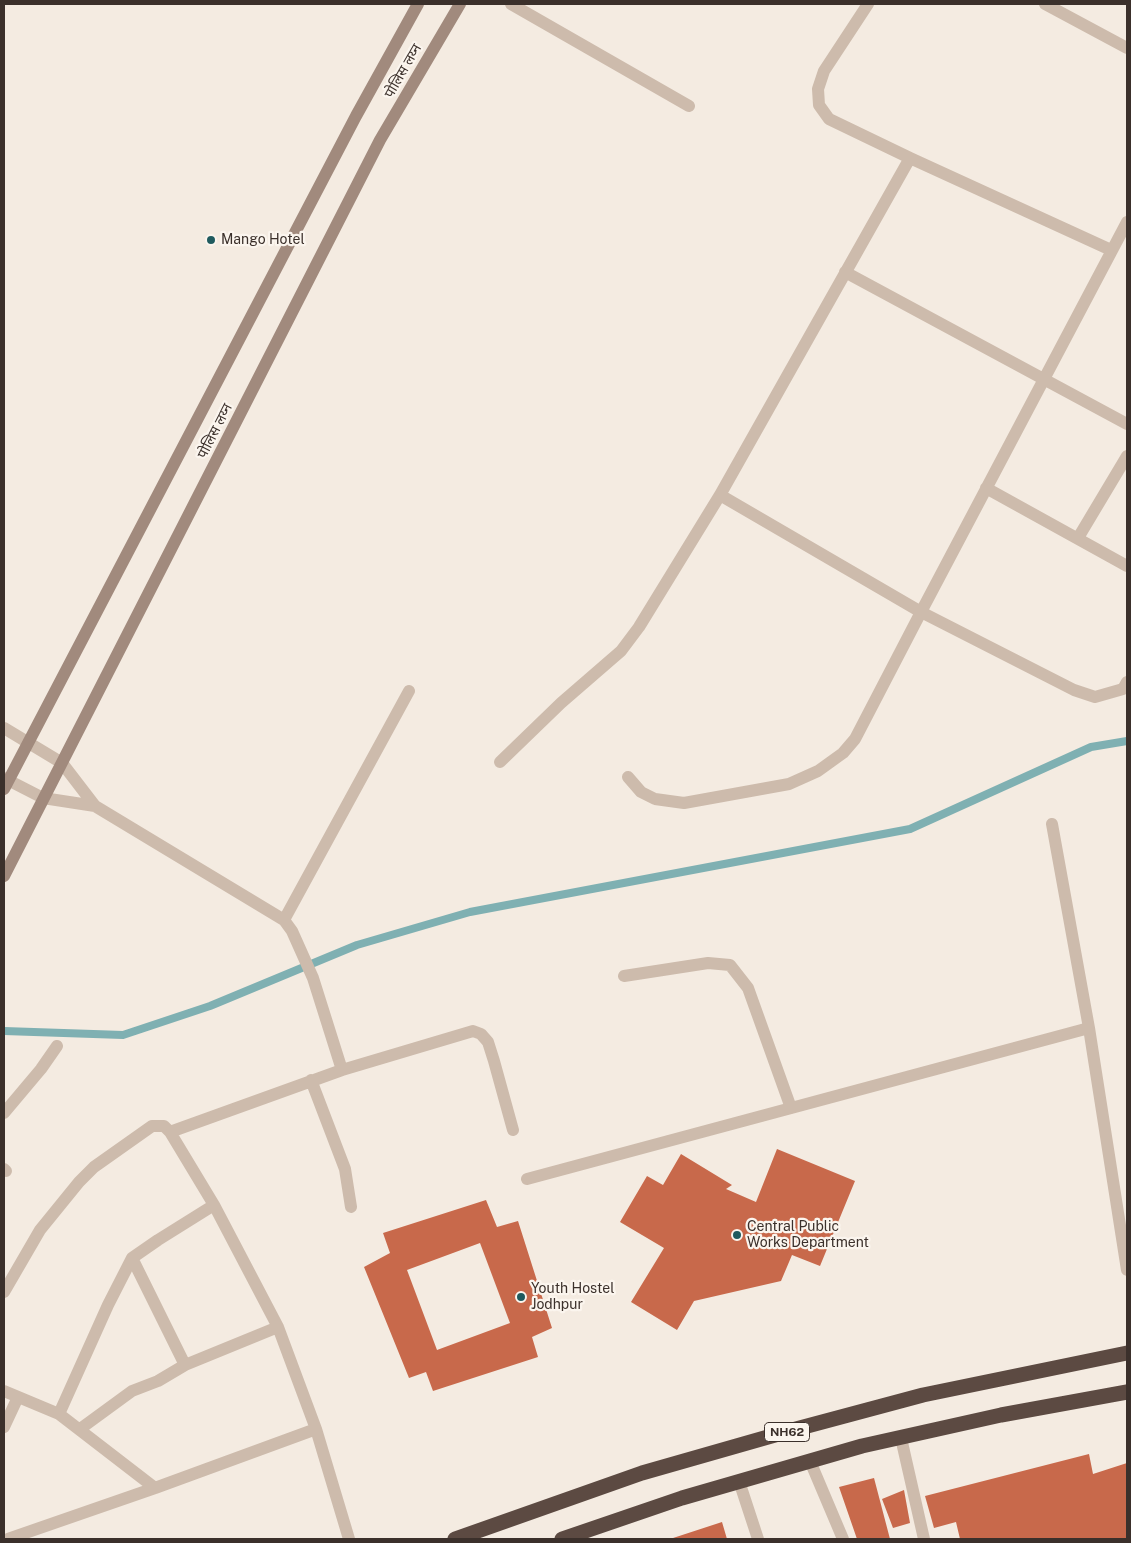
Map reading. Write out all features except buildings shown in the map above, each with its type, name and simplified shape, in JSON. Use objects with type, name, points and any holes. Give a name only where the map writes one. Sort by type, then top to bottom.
[{"type":"highway","name":"NH62","points":[[463,1538],[642,1473],[796,1429],[923,1396],[1127,1353]]},
{"type":"highway","name":"NH62","points":[[562,1539],[682,1498],[862,1446],[1001,1415],[1127,1392]]},
{"type":"street","points":[[95,806],[43,798],[5,782],[29,742],[351,125],[418,4]]},
{"type":"street","name":"पोलिस लय्न","points":[[4,876],[380,140],[460,4]]},
{"type":"street","points":[[511,4],[689,106]]},
{"type":"street","points":[[868,4],[824,71],[818,89],[819,105],[830,119],[910,158],[1111,250]]},
{"type":"street","points":[[1048,4],[1127,48]]},
{"type":"street","points":[[500,762],[561,703],[621,651],[639,627],[720,494],[910,158]]},
{"type":"street","points":[[628,777],[641,792],[655,800],[684,803],[789,784],[818,771],[843,753],[855,739],[920,612],[1127,222]]},
{"type":"street","points":[[846,272],[1127,424]]},
{"type":"street","points":[[1078,538],[1127,456]]},
{"type":"street","points":[[986,488],[1127,566]]},
{"type":"street","points":[[720,494],[920,612],[1074,690],[1095,697],[1123,689],[1127,682]]},
{"type":"street","points":[[284,920],[409,691]]},
{"type":"street","points":[[4,728],[62,763],[95,806],[284,920],[292,931],[313,978],[342,1070]]},
{"type":"street","points":[[1052,824],[1089,1028],[1127,1270]]},
{"type":"street","points":[[624,976],[708,963],[730,966],[748,988],[791,1108]]},
{"type":"street","points":[[527,1179],[1089,1028]]},
{"type":"street","points":[[170,1132],[311,1080],[473,1032],[481,1034],[488,1042],[513,1130]]},
{"type":"street","points":[[4,1113],[41,1069],[57,1046]]},
{"type":"street","points":[[311,1080],[345,1170],[351,1207]]},
{"type":"street","points":[[4,1292],[40,1230],[79,1182],[94,1167],[152,1126],[164,1126],[170,1132],[214,1206],[278,1327],[316,1429],[349,1539]]},
{"type":"street","points":[[59,1414],[108,1305],[132,1258],[214,1206]]},
{"type":"street","points":[[132,1258],[185,1365]]},
{"type":"street","points":[[80,1429],[132,1391],[158,1381],[185,1365],[278,1327]]},
{"type":"street","points":[[4,1391],[59,1414],[155,1488]]},
{"type":"street","points":[[4,1427],[18,1397]]},
{"type":"street","points":[[8,1539],[316,1429]]},
{"type":"street","points":[[901,1438],[924,1539]]},
{"type":"street","points":[[810,1461],[843,1539]]},
{"type":"street","points":[[739,1481],[758,1539]]},
{"type":"waterway","points":[[4,1031],[123,1035],[210,1006],[357,945],[470,912],[910,829],[1091,747],[1127,741]]},
{"type":"place","name":"Mango Hotel","points":[[211,240]]},
{"type":"place","name":"Central Public Works Department","points":[[737,1235]]},
{"type":"place","name":"Youth Hostel Jodhpur","points":[[521,1297]]}]
